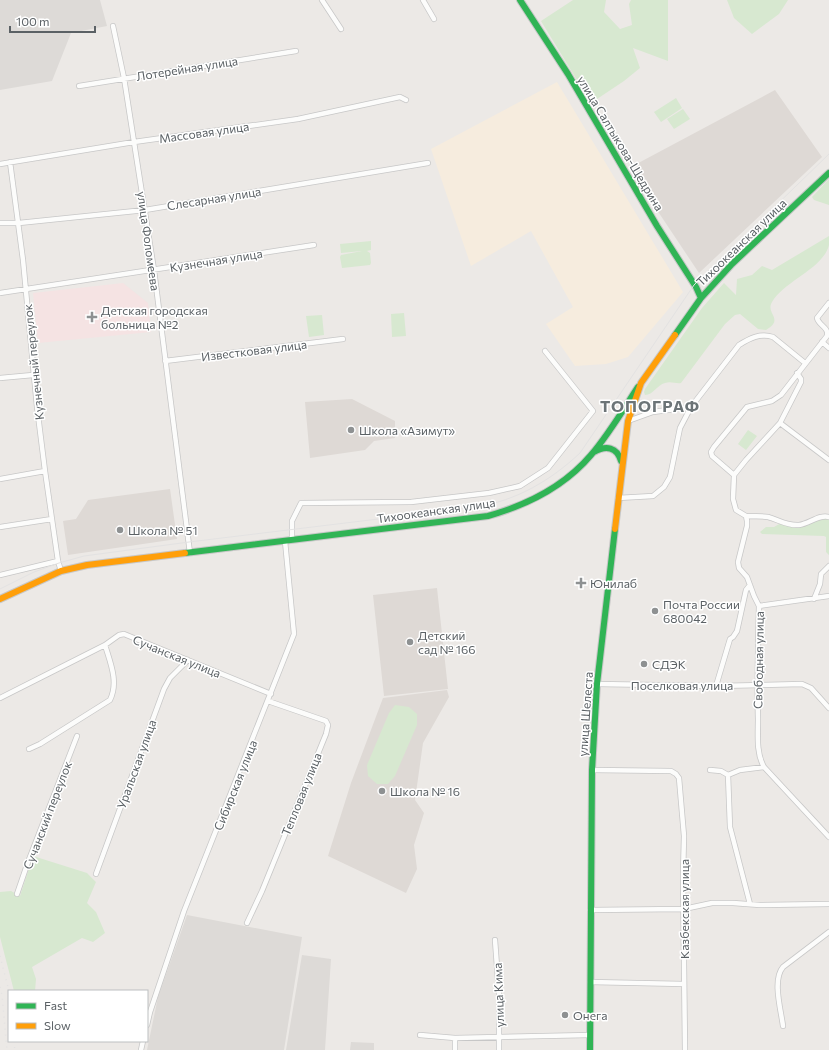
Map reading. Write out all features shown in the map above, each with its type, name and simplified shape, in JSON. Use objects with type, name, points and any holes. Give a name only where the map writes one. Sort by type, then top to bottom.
[{"type":"main road","name":"улица Салтыкова-Щедрина","points":[[520,0],[568,74],[657,226],[696,287],[701,298]]},
{"type":"main road","name":"Тихоокеанская улица","points":[[0,599],[61,571],[87,565],[488,516],[528,503],[572,474],[592,454],[701,298],[732,264],[829,173]]},
{"type":"main road","name":"улица Шелеста","points":[[590,1050],[592,770],[596,684],[628,421],[641,383]]},
{"type":"main road","points":[[592,454],[600,448],[608,447],[616,450],[622,463]]},
{"type":"street","points":[[322,0],[341,29]]},
{"type":"street","points":[[423,0],[434,19]]},
{"type":"street","name":"улица Фоломеева","points":[[113,26],[124,78],[154,270],[190,553]]},
{"type":"street","name":"Лотерейная улица","points":[[79,86],[296,51]]},
{"type":"street","name":"Массовая улица","points":[[0,164],[134,142],[298,119],[400,97],[406,100]]},
{"type":"street","name":"Кузнечный переулок","points":[[10,162],[19,223],[33,375],[45,471],[58,561],[61,571]]},
{"type":"street","name":"Слесарная улица","points":[[0,223],[19,223],[145,210],[428,163]]},
{"type":"street","name":"Кузнечная улица","points":[[0,293],[314,245]]},
{"type":"street","points":[[734,475],[712,456],[711,452],[747,407],[766,403],[778,398],[826,336],[828,331],[818,322],[817,318],[829,303]]},
{"type":"street","points":[[618,498],[653,496],[664,487],[670,477],[680,428],[691,408],[739,344],[749,338],[760,335],[773,337],[805,363]]},
{"type":"street","name":"Известковая улица","points":[[165,361],[343,340]]},
{"type":"street","points":[[822,342],[829,348]]},
{"type":"street","points":[[292,540],[292,521],[301,503],[411,502],[489,494],[520,486],[548,468],[593,411],[545,352]]},
{"type":"street","points":[[797,373],[801,379],[801,382],[780,423],[734,475],[734,506],[740,514],[769,518],[790,525],[800,525],[822,517],[829,517]]},
{"type":"street","points":[[0,378],[33,375]]},
{"type":"street","points":[[628,421],[653,412],[691,408]]},
{"type":"street","points":[[780,423],[829,460]]},
{"type":"street","points":[[0,479],[45,471]]},
{"type":"street","name":"Свободная улица","points":[[746,516],[747,526],[738,562],[739,568],[745,573],[759,606],[757,685],[759,747],[761,762],[764,767]]},
{"type":"street","points":[[0,527],[52,519]]},
{"type":"street","name":"Сибирская улица","points":[[148,1020],[184,911],[294,634],[285,541]]},
{"type":"street","points":[[0,575],[58,561]]},
{"type":"street","points":[[814,599],[820,584],[821,574],[829,566]]},
{"type":"street","points":[[716,686],[730,639],[737,631],[746,590],[750,584]]},
{"type":"street","points":[[759,606],[829,596]]},
{"type":"street","name":"Сучанская улица","points":[[0,698],[105,645],[119,635],[124,634],[271,694]]},
{"type":"street","points":[[29,749],[40,744],[110,700],[113,693],[114,681],[111,663],[105,645]]},
{"type":"street","name":"Уральская улица","points":[[96,874],[164,690],[170,678],[188,660]]},
{"type":"street","name":"Поселковая улица","points":[[596,684],[716,686],[802,684],[807,685],[829,708]]},
{"type":"street","name":"Тепловая улица","points":[[247,923],[326,734],[328,725],[326,721],[268,700]]},
{"type":"street","name":"Сучанский переулок","points":[[17,894],[77,736]]},
{"type":"street","points":[[728,775],[740,770],[764,767],[829,837]]},
{"type":"street","name":"Казбекская улица","points":[[592,770],[672,771],[679,778],[684,836],[685,1050]]},
{"type":"street","points":[[710,770],[721,771],[728,775]]},
{"type":"street","points":[[728,775],[730,827],[750,904]]},
{"type":"street","points":[[590,910],[684,909],[712,903],[829,904]]},
{"type":"street","points":[[783,1026],[778,982],[779,971],[829,932]]},
{"type":"street","name":"улица Кима","points":[[496,940],[499,994],[498,1050]]},
{"type":"street","points":[[590,982],[684,984]]},
{"type":"street","points":[[420,1035],[455,1038],[499,1038],[590,1035]]},
{"type":"street","points":[[455,1038],[455,1050]]},
{"type":"shaded area","points":[[0,0],[100,0],[107,26],[71,33],[52,81],[0,90]]},
{"type":"shaded area","points":[[557,82],[683,292],[628,357],[606,364],[575,366],[546,324],[573,307],[531,231],[471,266],[431,149]]},
{"type":"shaded area","points":[[775,90],[822,157],[699,273],[629,168]]},
{"type":"shaded area","name":"Детская городская больница №2","points":[[123,283],[148,303],[151,332],[38,343],[33,293]]},
{"type":"shaded area","name":"Школа «Азимут»","points":[[352,399],[395,421],[395,438],[374,441],[365,450],[310,458],[305,402]]},
{"type":"shaded area","name":"Школа № 51","points":[[170,489],[177,539],[68,555],[63,521],[76,519],[88,500]]},
{"type":"shaded area","name":"Детский сад № 166","points":[[437,588],[448,689],[384,696],[373,595]]},
{"type":"shaded area","name":"Школа № 16","points":[[447,690],[449,697],[423,743],[415,800],[424,813],[414,845],[417,869],[406,893],[328,856],[351,783],[383,698]]},
{"type":"shaded area","points":[[187,915],[302,937],[284,1050],[147,1050],[158,997]]},
{"type":"shaded area","points":[[302,955],[331,959],[325,1050],[286,1050]]},
{"type":"shaded area","points":[[351,1042],[374,1043],[374,1050],[350,1050]]},
{"type":"green space","points":[[573,0],[606,0],[604,12],[620,29],[632,25],[629,4],[631,0],[668,0],[668,61],[633,48],[640,68],[624,81],[591,103],[541,21]]},
{"type":"green space","points":[[727,0],[788,0],[779,14],[752,34],[734,18]]},
{"type":"green space","points":[[676,98],[682,108],[661,122],[654,112]]},
{"type":"green space","points":[[683,109],[690,119],[674,129],[667,119]]},
{"type":"green space","points":[[829,179],[829,205],[814,200],[812,197]]},
{"type":"green space","points":[[829,236],[829,245],[819,261],[785,288],[772,302],[771,310],[774,323],[771,326],[766,330],[758,329],[740,314],[735,315],[725,324],[681,383],[669,382],[662,384],[648,395],[645,395],[645,389],[702,308],[724,283],[736,295],[737,279],[752,275],[762,266],[772,270]]},
{"type":"green space","points":[[371,241],[371,250],[367,251],[370,253],[370,265],[342,268],[341,255],[362,251],[341,253],[340,244]]},
{"type":"green space","points":[[404,313],[406,336],[392,337],[391,314]]},
{"type":"green space","points":[[322,315],[324,335],[309,337],[306,316]]},
{"type":"green space","points":[[748,430],[757,436],[746,450],[738,444]]},
{"type":"green space","points":[[821,519],[829,519],[829,555],[826,552],[826,537],[824,536],[762,534],[760,532],[766,527],[774,527],[781,523],[796,525]]},
{"type":"green space","points":[[395,705],[409,707],[417,714],[417,725],[395,776],[388,784],[377,784],[368,776],[367,765],[389,713]]},
{"type":"green space","points":[[33,856],[87,873],[96,882],[87,903],[96,912],[105,933],[93,942],[82,938],[32,967],[36,979],[35,990],[14,990],[0,937],[0,892],[11,891],[20,896]]},
{"type":"tram line","points":[[0,589],[34,572],[84,556],[477,507],[506,500],[532,488],[545,481],[580,453],[694,285],[829,154]]},
{"type":"railway","points":[[0,956],[9,990]]},
{"type":"railway","points":[[0,987],[7,1050]]},
{"type":"railway","points":[[14,1042],[15,1050]]},
{"type":"traffic: fast","points":[[520,0],[568,74],[657,226],[696,287],[701,298]]},
{"type":"traffic: fast","points":[[675,335],[701,298],[732,264],[829,173]]},
{"type":"traffic: fast","points":[[185,553],[488,516],[503,512],[544,493],[557,485],[580,466],[604,439],[638,387]]},
{"type":"traffic: fast","points":[[594,452],[603,448],[614,450],[621,461]]},
{"type":"traffic: fast","points":[[590,1050],[592,770],[597,684],[615,529]]},
{"type":"traffic: slow","points":[[615,529],[628,421],[641,383],[675,335]]},
{"type":"traffic: slow","points":[[0,599],[61,571],[87,565],[185,553]]},
{"type":"place","name":"Детская городская больница №2","points":[[92,317]]},
{"type":"place","name":"Школа «Азимут»","points":[[351,430]]},
{"type":"place","name":"Школа № 51","points":[[120,530]]},
{"type":"place","name":"Юнилаб","points":[[581,583]]},
{"type":"place","name":"Почта России 680042","points":[[655,611]]},
{"type":"place","name":"Детский сад № 166","points":[[410,642]]},
{"type":"place","name":"СДЭК","points":[[644,664]]},
{"type":"place","name":"Школа № 16","points":[[382,791]]},
{"type":"place","name":"Онега","points":[[565,1015]]},
{"type":"district","name":"ТОПОГРАФ","points":[[650,405]]}]
